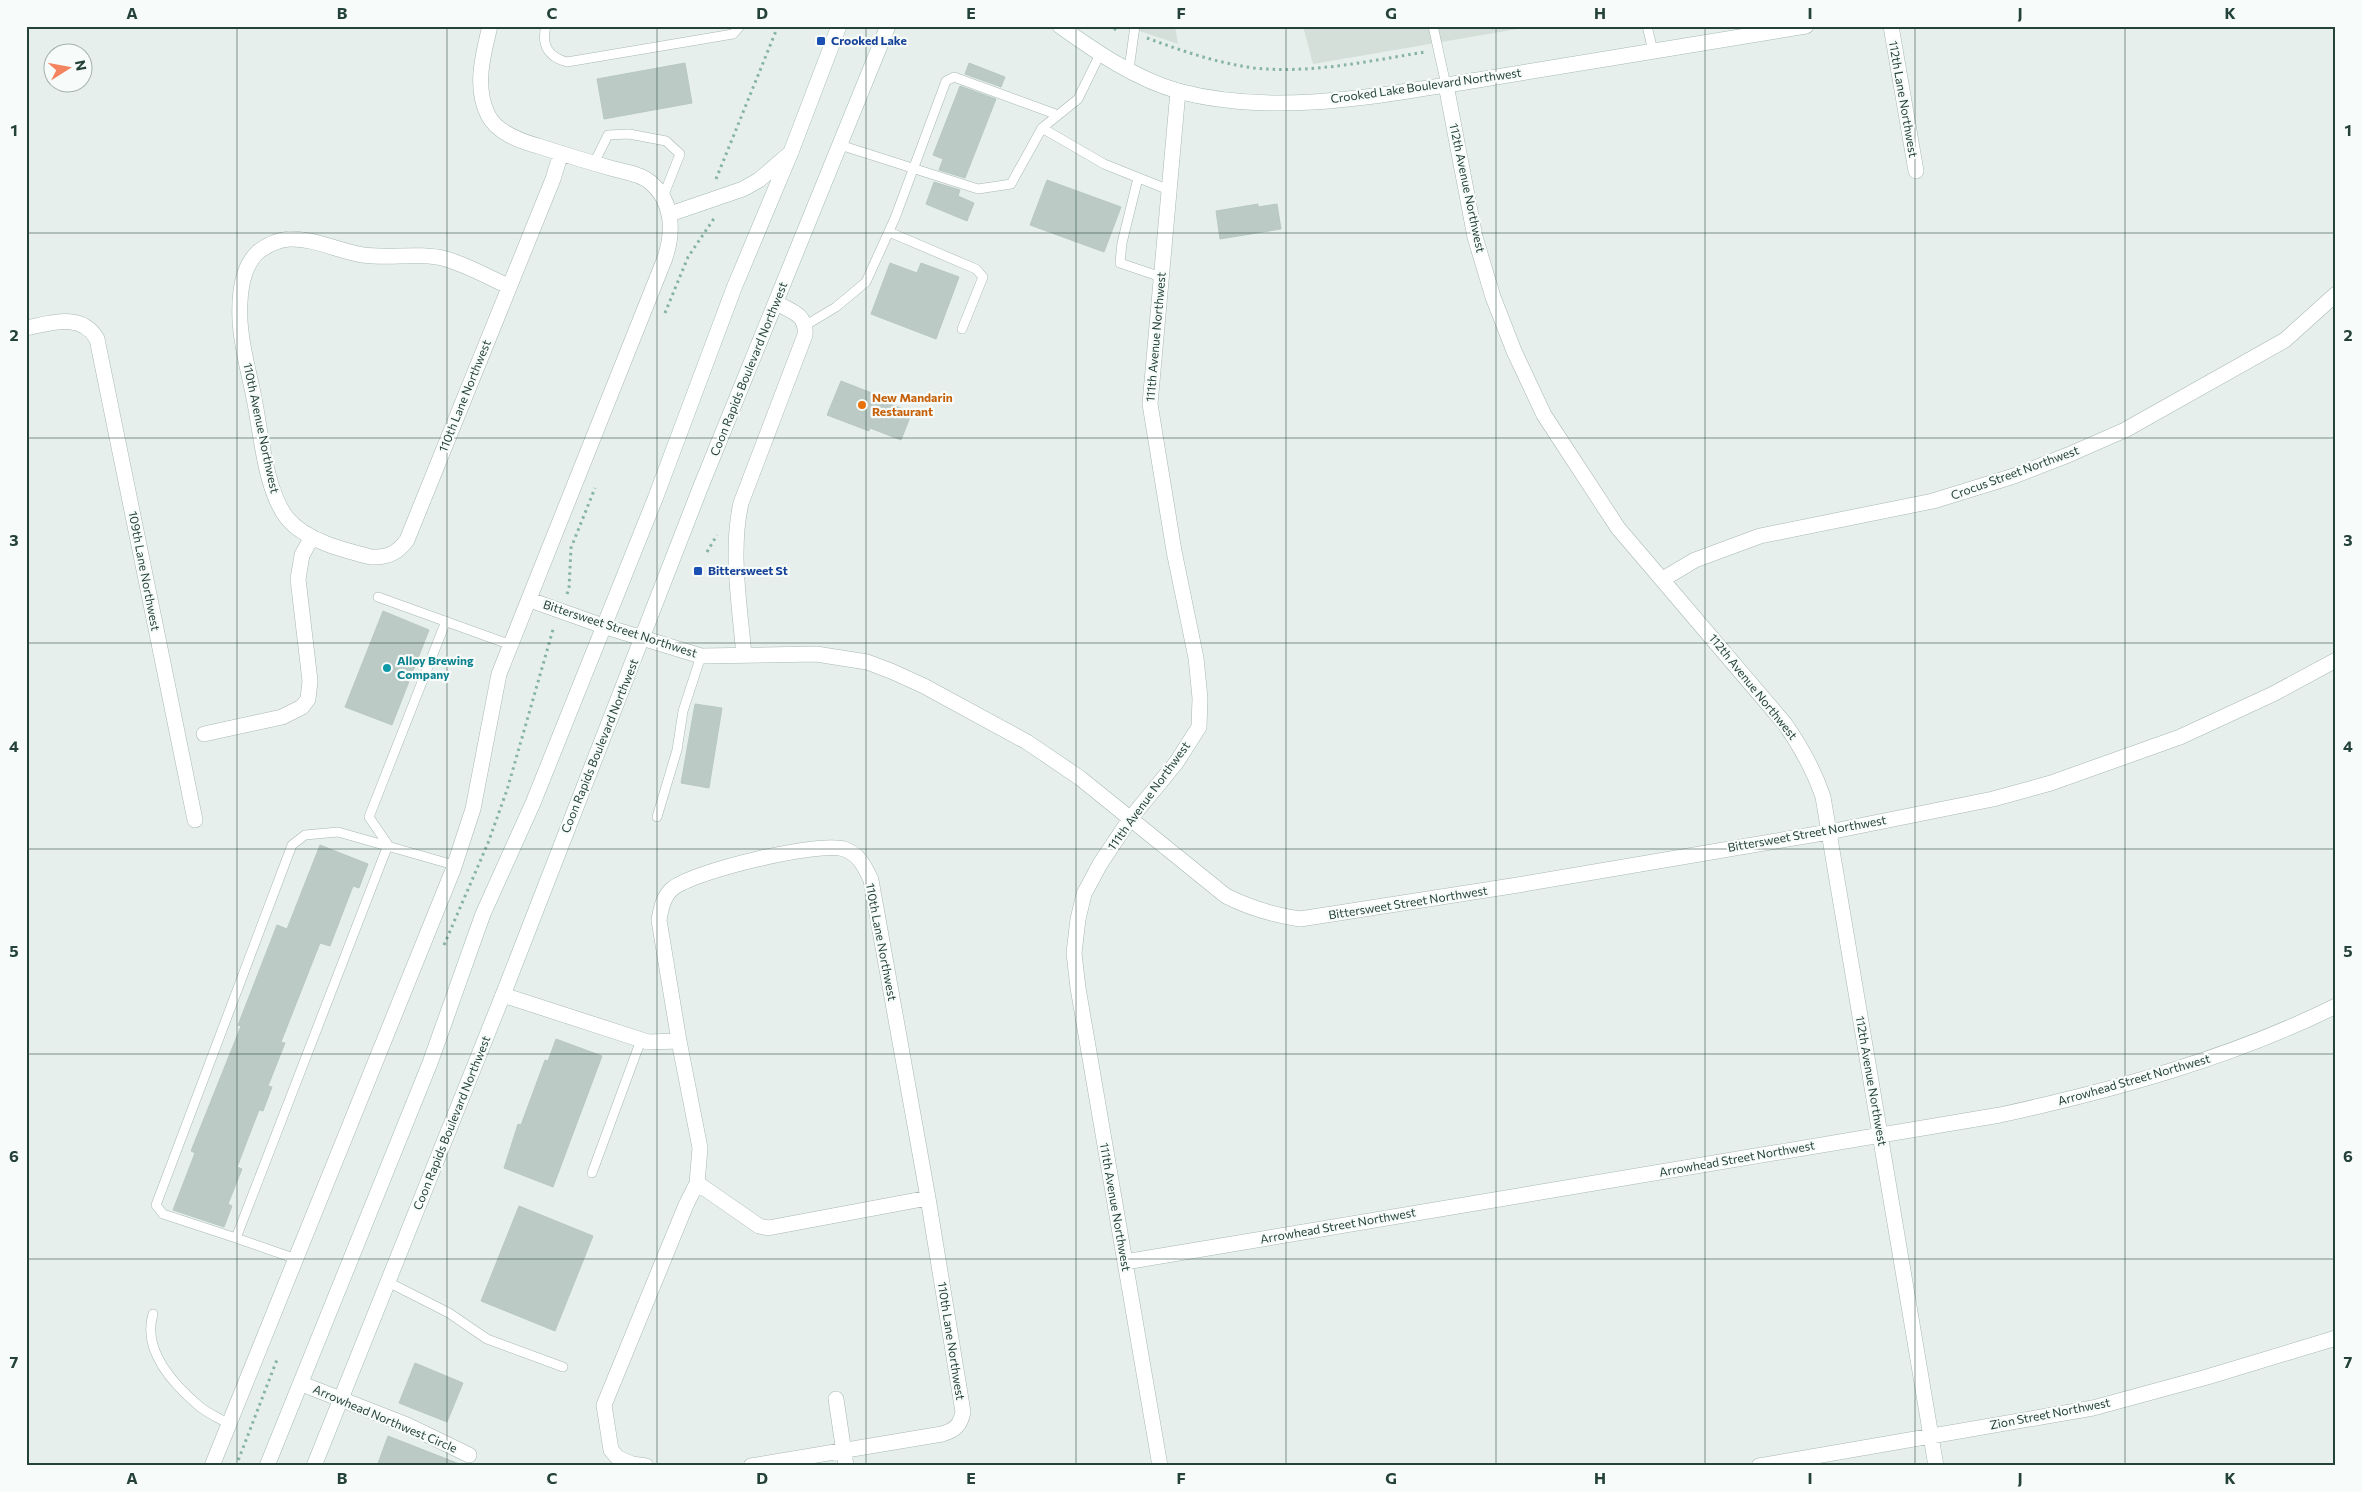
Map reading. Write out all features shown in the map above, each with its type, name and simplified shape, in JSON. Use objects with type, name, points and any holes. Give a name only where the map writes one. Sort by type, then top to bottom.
[{"type":"street","points":[[212,1466],[454,865],[475,800],[491,706],[499,674],[665,258],[671,238],[670,214],[663,197],[649,181],[507,134],[493,124],[488,115],[480,81],[490,26]]},
{"type":"street","points":[[267,1466],[302,1384],[430,1063],[483,914],[533,803],[655,500],[734,288],[791,152],[839,26]]},
{"type":"street","name":"Coon Rapids Boulevard Northwest","points":[[314,1466],[503,995],[701,486],[888,26]]},
{"type":"street","name":"Crooked Lake Boulevard Northwest","points":[[1060,26],[1100,54],[1178,91],[1244,102],[1301,102],[1371,96],[1806,26]]},
{"type":"street","name":"112th Lane Northwest","points":[[1891,26],[1916,171]]},
{"type":"street","name":"112th Avenue Northwest","points":[[1446,85],[1475,237],[1493,297],[1514,351],[1544,415],[1618,528],[1785,724],[1815,773],[1829,832],[1936,1466]]},
{"type":"street","name":"111th Avenue Northwest","points":[[1160,1466],[1078,988],[1074,953],[1078,920],[1084,894],[1100,864],[1130,819],[1176,763],[1199,728],[1200,698],[1196,658],[1174,550],[1150,404],[1178,91]]},
{"type":"street","points":[[670,214],[743,189],[759,180],[791,152]]},
{"type":"street","name":"110th Lane Northwest","points":[[312,537],[371,557],[381,558],[401,549],[407,540],[508,286],[553,180],[561,153]]},
{"type":"street","name":"110th Avenue Northwest","points":[[312,537],[297,530],[286,516],[278,501],[270,478],[243,344],[240,320],[243,285],[247,269],[258,252],[270,244],[300,239],[363,255],[434,256],[508,286]]},
{"type":"street","name":"Crocus Street Northwest","points":[[1663,579],[1695,560],[1760,536],[1918,505],[2014,476],[2068,456],[2125,430],[2285,340],[2336,294]]},
{"type":"street","points":[[744,656],[737,568],[736,524],[741,503],[805,336],[806,325],[799,315],[776,303]]},
{"type":"street","name":"109th Lane Northwest","points":[[26,328],[69,321],[85,325],[92,330],[97,339],[195,820]]},
{"type":"street","points":[[204,734],[282,717],[302,707],[308,699],[310,681],[298,579],[302,555],[312,537]]},
{"type":"street","name":"Bittersweet Street Northwest","points":[[530,600],[603,626],[701,656],[816,654],[867,662],[891,671],[924,686],[1027,742],[1080,778],[1226,896],[1247,907],[1277,916],[1300,919],[1499,888],[1829,832],[1993,799],[2103,766],[2221,719],[2274,694],[2336,660]]},
{"type":"street","name":"110th Lane Northwest","points":[[646,1466],[632,1464],[618,1458],[611,1450],[604,1404],[686,1205],[697,1183],[700,1148],[679,1041],[659,920],[662,905],[671,890],[684,881],[737,863],[827,848],[843,849],[854,854],[864,864],[870,880],[928,1198],[963,1412],[961,1422],[954,1430],[942,1434],[751,1466]]},
{"type":"street","points":[[503,995],[648,1042],[679,1041]]},
{"type":"street","name":"Arrowhead Street Northwest","points":[[1125,1262],[2000,1115],[2065,1101],[2217,1056],[2336,1006]]},
{"type":"street","points":[[697,1183],[759,1226],[768,1228],[928,1198]]},
{"type":"street","name":"Zion Street Northwest","points":[[1759,1466],[2093,1408],[2207,1377],[2336,1338]]},
{"type":"street","name":"Arrowhead Northwest Circle","points":[[302,1384],[407,1425],[469,1455]]},
{"type":"street","points":[[836,1399],[846,1466]]},
{"type":"lane","points":[[546,26],[544,46],[550,54],[567,62],[733,34],[740,26]]},
{"type":"lane","points":[[1434,26],[1446,85]]},
{"type":"lane","points":[[1647,26],[1653,51]]},
{"type":"lane","points":[[1129,69],[1135,31]]},
{"type":"lane","points":[[840,145],[978,189],[1011,184],[1042,128],[1078,99],[1100,54]]},
{"type":"lane","points":[[806,325],[836,307],[866,282],[889,232],[946,81],[954,77],[1058,115]]},
{"type":"lane","points":[[1042,128],[1104,164],[1169,190]]},
{"type":"lane","points":[[594,163],[608,135],[629,134],[666,141],[680,154],[663,197]]},
{"type":"lane","points":[[1138,178],[1122,243],[1120,263],[1161,277]]},
{"type":"lane","points":[[889,232],[976,269],[983,277],[962,329]]},
{"type":"lane","points":[[378,597],[511,645]]},
{"type":"lane","points":[[388,845],[369,817],[446,622]]},
{"type":"lane","points":[[657,817],[677,750],[683,711],[701,656]]},
{"type":"lane","points":[[296,1259],[163,1214],[156,1205],[292,845],[305,835],[338,832],[454,865]]},
{"type":"lane","points":[[236,1238],[388,845]]},
{"type":"lane","points":[[592,1173],[641,1040]]},
{"type":"lane","points":[[388,1282],[449,1313],[487,1339],[563,1367]]},
{"type":"lane","points":[[152,1314],[149,1325],[150,1340],[164,1369],[200,1407],[229,1424]]},
{"type":"path","points":[[714,184],[778,26]]},
{"type":"path","points":[[1108,26],[1135,31],[1221,62],[1255,68],[1330,67],[1440,49]]},
{"type":"path","points":[[662,320],[688,257],[715,218],[715,210]]},
{"type":"path","points":[[569,588],[571,548],[598,478]]},
{"type":"shaded area","points":[[1125,26],[1175,26],[1178,44]]},
{"type":"shaded area","points":[[1303,26],[1534,26],[1313,64]]},
{"type":"building","points":[[685,63],[692,103],[604,119],[597,79]]},
{"type":"building","points":[[969,63],[1005,77],[1001,87],[965,74]]},
{"type":"building","points":[[960,86],[996,99],[965,178],[939,170],[943,159],[933,155]]},
{"type":"building","points":[[1047,180],[1121,207],[1104,252],[1030,225]]},
{"type":"building","points":[[934,182],[960,190],[958,196],[974,203],[967,221],[926,204]]},
{"type":"building","points":[[1258,204],[1258,207],[1277,204],[1281,229],[1220,239],[1216,211]]},
{"type":"building","points":[[890,263],[917,273],[921,263],[959,277],[936,339],[871,314]]},
{"type":"building","name":"New Mandarin Restaurant","points":[[841,381],[877,395],[875,399],[912,412],[901,440],[870,428],[869,431],[827,415]]},
{"type":"building","name":"Alloy Brewing Company","points":[[383,611],[429,630],[392,725],[345,707]]},
{"type":"building","points":[[695,704],[722,708],[709,788],[681,783]]},
{"type":"building","points":[[320,845],[368,864],[359,888],[353,886],[330,946],[320,943],[281,1042],[285,1043],[268,1086],[272,1087],[263,1111],[259,1110],[237,1167],[242,1169],[228,1204],[232,1206],[224,1227],[173,1210],[195,1153],[191,1151],[241,1026],[238,1025],[277,925],[287,929]]},
{"type":"building","points":[[556,1039],[602,1056],[553,1187],[504,1168],[518,1124],[521,1125],[545,1060],[548,1061]]},
{"type":"building","points":[[519,1206],[593,1236],[555,1331],[481,1301]]},
{"type":"building","points":[[415,1363],[463,1383],[447,1422],[399,1403]]},
{"type":"building","points":[[388,1436],[462,1465],[462,1466],[377,1466]]},
{"type":"place","name":"Crooked Lake","points":[[821,41]]},
{"type":"place","name":"New Mandarin Restaurant","points":[[862,405]]},
{"type":"place","name":"Bittersweet St","points":[[698,571]]},
{"type":"place","name":"Alloy Brewing Company","points":[[387,668]]}]
